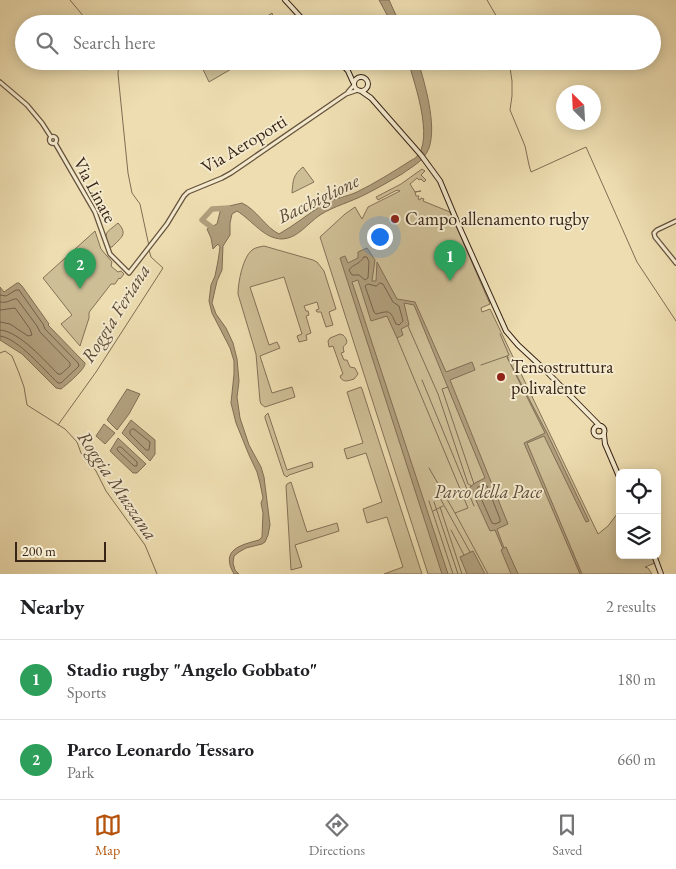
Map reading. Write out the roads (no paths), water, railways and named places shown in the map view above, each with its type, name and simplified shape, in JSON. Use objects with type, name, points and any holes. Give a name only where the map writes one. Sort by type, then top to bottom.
[{"type":"main road","points":[[285,0],[299,15]]},
{"type":"main road","points":[[348,71],[366,79],[371,98]]},
{"type":"main road","points":[[348,71],[355,88],[371,98],[434,172],[506,331],[518,345],[603,427],[605,430],[605,444],[616,470]]},
{"type":"main road","points":[[354,84],[359,77]]},
{"type":"main road","points":[[359,90],[365,90],[367,87]]},
{"type":"main road","points":[[592,417],[594,435],[605,444]]},
{"type":"main road","points":[[594,429],[600,426]]},
{"type":"main road","points":[[598,437],[604,435]]},
{"type":"main road","points":[[655,559],[661,574]]},
{"type":"street","name":"Via Linate","points":[[0,82],[35,114],[51,138],[56,138],[55,143],[95,212],[110,254],[129,273]]},
{"type":"street","name":"Via Aeroporti","points":[[129,273],[167,224],[188,192],[231,173],[346,94],[354,84]]},
{"type":"street","name":"Via Aeroporti","points":[[346,94],[359,90]]},
{"type":"street","points":[[676,221],[654,233],[655,238],[676,263]]},
{"type":"water","points":[[379,0],[389,0],[396,15],[387,15]]},
{"type":"water","name":"Bacchiglione","points":[[411,70],[421,70],[427,93],[432,128],[429,148],[424,156],[418,163],[402,174],[360,197],[325,212],[297,234],[287,238],[282,239],[269,236],[237,211],[232,214],[230,235],[223,246],[222,270],[217,281],[212,303],[216,314],[226,328],[233,343],[237,359],[239,381],[237,397],[240,418],[249,445],[261,467],[264,477],[270,525],[265,542],[246,548],[234,556],[233,563],[235,570],[239,574],[234,574],[229,559],[234,550],[262,537],[263,513],[261,503],[263,498],[257,472],[236,423],[231,403],[234,361],[230,348],[212,313],[209,301],[220,247],[218,244],[213,249],[207,229],[217,224],[221,208],[242,203],[279,234],[324,204],[364,189],[397,169],[418,155],[423,144],[424,131],[419,99]]},
{"type":"water","points":[[367,248],[375,260],[372,281],[376,281],[377,262],[397,299],[415,302],[446,372],[472,362],[475,370],[450,380],[508,524],[497,529],[504,548],[506,547],[518,574],[511,574],[495,530],[490,531],[470,487],[485,478],[414,305],[404,303],[409,325],[401,329],[403,335],[397,338],[387,316],[371,321],[358,280],[352,282],[448,574],[442,574],[340,258],[345,256],[348,263],[358,258],[358,252]]},
{"type":"water","points":[[17,283],[22,286],[48,325],[85,363],[79,373],[61,389],[56,388],[22,354],[0,340],[0,287],[4,292]]},
{"type":"water","points":[[507,357],[547,433],[589,521],[586,522],[544,436],[527,443],[582,574],[580,574],[524,443],[545,433]]},
{"type":"water","points":[[127,389],[140,394],[117,430],[107,420]]},
{"type":"water","points":[[131,420],[155,440],[155,454],[150,461],[122,433]]},
{"type":"water","points":[[104,424],[115,433],[105,444],[96,436]]},
{"type":"water","points":[[118,438],[146,464],[137,473],[133,473],[110,451]]},
{"type":"water","points":[[473,551],[485,574],[467,574],[460,557]]},
{"type":"waterway","name":"Roggia Feriana","points":[[70,0],[82,15]]},
{"type":"waterway","points":[[487,0],[496,15]]},
{"type":"waterway","name":"Roggia Feriana","points":[[118,70],[128,173],[132,193],[140,204],[149,246]]},
{"type":"waterway","points":[[510,70],[512,96],[510,110],[525,146],[531,172],[586,147],[637,262],[676,321]]},
{"type":"waterway","points":[[218,232],[202,220],[212,209],[229,208]]},
{"type":"waterway","name":"Roggia Feriana","points":[[58,425],[96,372],[163,268],[151,257],[149,250]]},
{"type":"waterway","points":[[408,326],[438,394],[468,484],[472,486]]},
{"type":"waterway","points":[[500,334],[509,355],[508,357]]},
{"type":"waterway","points":[[397,338],[468,508],[455,513],[488,574]]},
{"type":"waterway","name":"Roggia Muzzana","points":[[0,353],[5,351],[12,356],[24,387],[27,405],[65,429],[77,442],[81,453],[96,471],[106,491],[145,545],[157,574]]},
{"type":"waterway","points":[[481,365],[507,356]]},
{"type":"waterway","points":[[422,380],[474,506]]},
{"type":"waterway","points":[[448,387],[442,389],[474,484]]},
{"type":"waterway","points":[[429,468],[455,513]]},
{"type":"waterway","points":[[440,498],[470,552]]},
{"type":"waterway","points":[[429,501],[453,574]]},
{"type":"waterway","points":[[434,502],[458,574]]},
{"type":"waterway","points":[[433,511],[443,506]]},
{"type":"waterway","points":[[440,507],[462,574]]},
{"type":"waterway","points":[[451,530],[464,555]]},
{"type":"place","name":"Campo allenamento rugby","points":[[395,219]]},
{"type":"place","name":"Stadio rugby \"Angelo Gobbato\"","points":[[450,281]]},
{"type":"place","name":"Parco Leonardo Tessaro","points":[[80,289]]},
{"type":"place","name":"Tensostruttura polivalente","points":[[501,377]]},
{"type":"park label","name":"Parco della Pace","points":[[488,492]]}]
